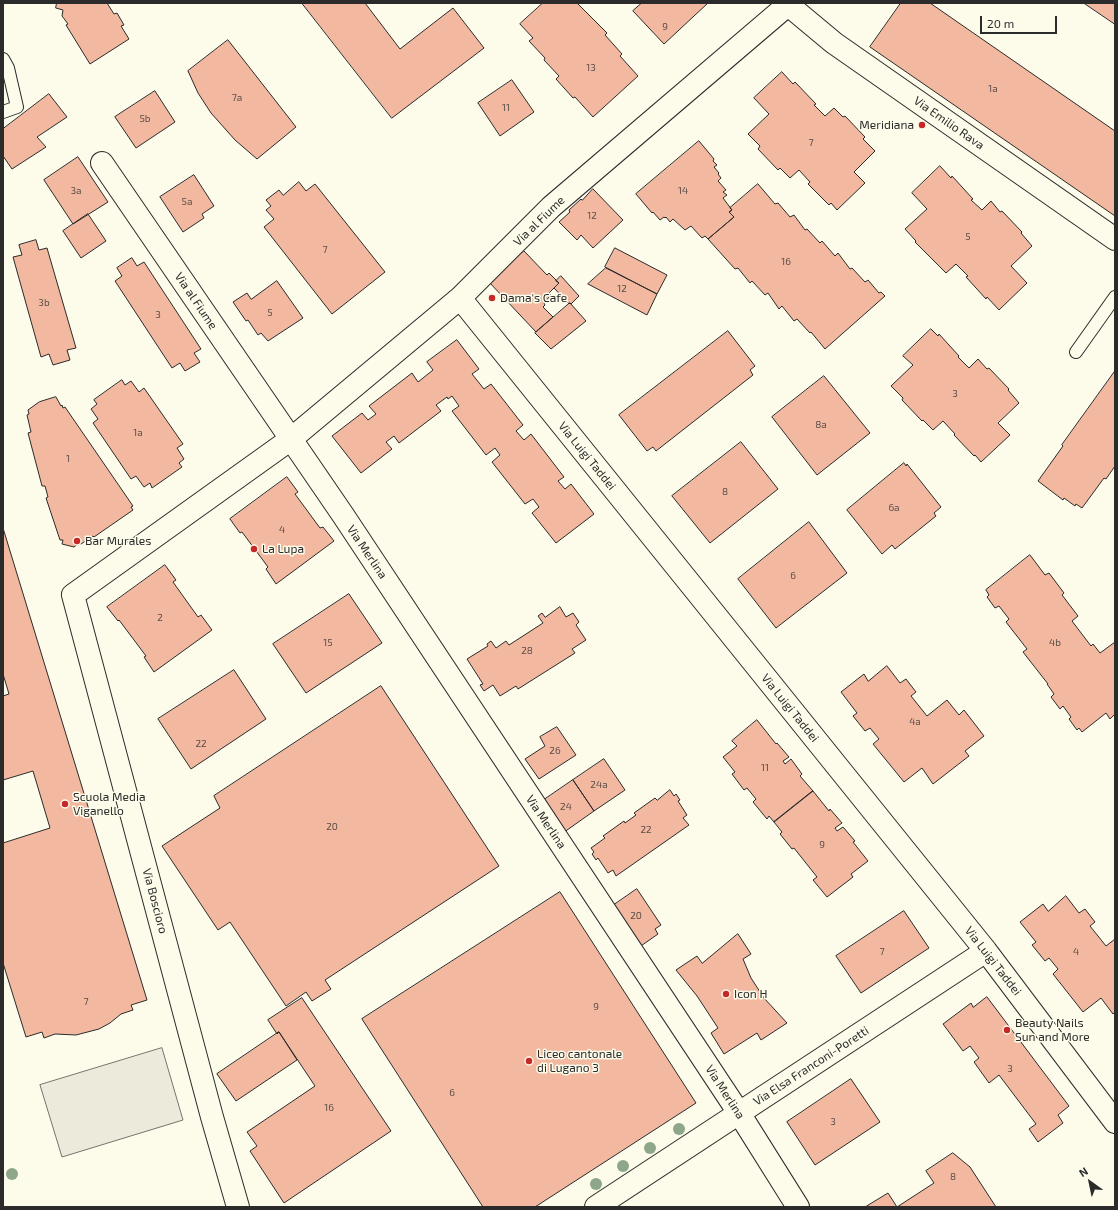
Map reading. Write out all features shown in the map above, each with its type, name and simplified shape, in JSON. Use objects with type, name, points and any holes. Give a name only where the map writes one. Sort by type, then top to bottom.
[{"type":"street","name":"Via Emilio Rava","points":[[788,4],[834,43],[1115,240]]},
{"type":"street","name":"Via al Fiume","points":[[73,595],[291,438],[460,298],[551,207],[788,4]]},
{"type":"street","name":"Via al Fiume","points":[[102,163],[291,438]]},
{"type":"street","name":"Via Luigi Taddei","points":[[460,298],[986,951],[1115,1122]]},
{"type":"street","name":"Via Merlina","points":[[291,438],[738,1113],[798,1207]]},
{"type":"street","name":"Via Boscioro","points":[[73,595],[212,1117],[238,1207]]},
{"type":"street","name":"Via Elsa Franconi-Poretti","points":[[596,1207],[986,951]]},
{"type":"lane","points":[[3,59],[8,68],[17,108],[3,112]]},
{"type":"lane","points":[[1076,352],[1115,297]]},
{"type":"shaded area","points":[[162,1048],[183,1120],[62,1157],[40,1085]]},
{"type":"building","points":[[57,3],[107,3],[114,14],[117,13],[124,25],[121,26],[129,39],[90,64],[66,25],[68,24],[62,16],[63,10],[56,8]]},
{"type":"building","points":[[302,3],[365,3],[400,49],[453,8],[484,48],[392,118]]},
{"type":"building","points":[[543,3],[577,3],[607,33],[605,35],[622,54],[620,56],[638,76],[593,117],[556,79],[559,76],[529,41],[533,38],[520,24]]},
{"type":"building","points":[[642,3],[708,3],[664,44],[633,11]]},
{"type":"building","points":[[901,3],[930,3],[1115,131],[1115,216],[870,47]]},
{"type":"building","points":[[1084,3],[1115,3],[1115,24]]},
{"type":"building","points":[[228,40],[296,127],[257,159],[235,140],[211,113],[198,93],[188,71]]},
{"type":"building","points":[[782,72],[793,84],[795,82],[825,116],[834,108],[843,117],[845,116],[865,137],[863,139],[875,151],[854,172],[865,183],[837,210],[831,203],[829,205],[808,184],[810,182],[799,170],[790,178],[780,168],[778,170],[758,149],[760,146],[748,134],[769,114],[754,98]]},
{"type":"building","points":[[512,80],[534,112],[500,136],[478,103]]},
{"type":"building","points":[[155,91],[175,122],[136,148],[115,117]]},
{"type":"building","points":[[49,94],[67,117],[37,137],[46,147],[12,169],[3,156],[3,129]]},
{"type":"building","points":[[699,141],[717,165],[714,167],[721,178],[718,181],[726,190],[723,192],[727,195],[723,198],[732,210],[729,212],[734,217],[708,239],[705,236],[702,238],[691,226],[685,230],[673,219],[670,222],[666,217],[660,220],[636,194]]},
{"type":"building","points":[[78,157],[108,202],[73,224],[44,180]]},
{"type":"building","points":[[940,166],[951,178],[952,176],[973,199],[971,200],[982,210],[991,201],[1000,212],[1002,211],[1022,232],[1021,233],[1032,246],[1011,266],[1027,283],[999,310],[987,297],[986,299],[966,277],[968,276],[956,264],[946,273],[915,242],[916,241],[905,229],[927,209],[912,193]]},
{"type":"building","points":[[194,175],[214,206],[202,214],[204,218],[183,232],[160,197]]},
{"type":"building","points":[[299,182],[306,191],[315,184],[385,272],[332,314],[264,227],[274,219],[266,210],[271,206],[266,200],[279,190],[283,195]]},
{"type":"building","points":[[758,184],[775,204],[778,203],[790,217],[794,215],[805,230],[807,229],[820,243],[822,241],[835,256],[838,253],[850,269],[852,268],[865,282],[868,280],[879,293],[881,292],[885,296],[825,349],[811,332],[810,333],[797,319],[794,321],[782,306],[779,309],[768,293],[765,295],[752,281],[750,283],[738,268],[735,269],[708,239],[734,217],[729,212],[732,210],[730,208]]},
{"type":"building","points":[[593,189],[623,220],[593,248],[581,235],[577,240],[559,222],[570,212],[569,210]]},
{"type":"building","points":[[88,214],[106,241],[81,258],[63,231]]},
{"type":"building","points":[[36,240],[39,250],[47,248],[76,348],[67,350],[70,360],[53,365],[49,354],[41,357],[13,257],[22,255],[19,245]]},
{"type":"building","points":[[615,248],[667,275],[657,294],[605,267]]},
{"type":"building","points":[[524,251],[547,275],[549,273],[559,283],[549,293],[551,295],[544,303],[545,305],[543,307],[553,317],[536,332],[489,282]]},
{"type":"building","points":[[132,258],[137,266],[144,262],[201,349],[194,353],[200,362],[185,371],[180,363],[172,368],[115,281],[122,276],[117,268]]},
{"type":"building","points":[[606,268],[657,294],[647,315],[588,284]]},
{"type":"building","points":[[561,276],[579,296],[571,304],[569,304],[554,288],[559,283],[556,281]]},
{"type":"building","points":[[277,281],[303,318],[268,341],[261,333],[258,335],[233,302],[247,293],[251,299]]},
{"type":"building","points":[[570,303],[586,321],[551,349],[535,333]]},
{"type":"building","points":[[931,329],[938,336],[939,334],[969,368],[978,359],[987,369],[989,368],[1009,389],[1008,390],[1019,403],[998,423],[1010,435],[981,462],[954,435],[955,434],[943,421],[933,430],[923,420],[922,421],[891,386],[913,365],[903,356]]},
{"type":"building","points":[[728,331],[755,366],[750,370],[753,375],[656,451],[653,447],[647,451],[619,415]]},
{"type":"building","points":[[457,340],[479,369],[472,374],[484,389],[491,384],[523,425],[516,431],[524,440],[531,434],[564,477],[558,481],[565,489],[571,484],[594,514],[556,543],[532,513],[539,507],[533,499],[525,504],[492,462],[500,455],[495,448],[486,455],[452,411],[459,406],[452,396],[448,399],[447,397],[436,405],[441,411],[399,443],[394,436],[386,442],[392,449],[361,473],[332,436],[362,413],[368,420],[376,414],[369,406],[412,373],[418,382],[433,370],[427,362]]},
{"type":"building","points":[[1115,371],[1115,466],[1106,479],[1104,478],[1082,508],[1076,504],[1075,506],[1064,498],[1063,500],[1038,481]]},
{"type":"building","points":[[824,376],[870,433],[817,475],[772,417]]},
{"type":"building","points":[[122,380],[125,385],[131,381],[139,392],[144,388],[183,444],[177,448],[184,459],[179,463],[182,467],[152,488],[150,483],[144,487],[136,476],[131,479],[93,423],[98,419],[91,409],[97,404],[94,400]]},
{"type":"building","points":[[56,397],[61,406],[62,405],[63,408],[65,407],[133,506],[131,507],[133,510],[94,537],[93,536],[81,544],[79,543],[74,547],[62,544],[63,540],[60,540],[46,498],[48,497],[45,486],[42,486],[28,433],[31,432],[27,415],[29,414],[28,410],[39,402]]},
{"type":"building","points":[[741,442],[778,489],[710,543],[672,496]]},
{"type":"building","points":[[904,463],[906,466],[907,464],[941,507],[934,513],[936,516],[895,549],[892,545],[882,554],[847,510]]},
{"type":"building","points":[[287,477],[298,492],[295,494],[320,528],[323,527],[334,541],[276,584],[266,569],[268,567],[242,532],[240,533],[230,519]]},
{"type":"building","points":[[809,522],[847,573],[776,628],[738,579]]},
{"type":"building","name":"Scuola Media Viganello","points":[[3,528],[147,1000],[131,1005],[133,1010],[121,1014],[110,1023],[99,1029],[76,1035],[55,1034],[44,1038],[42,1032],[26,1037],[3,963],[3,843],[50,828],[33,771],[3,780],[3,696],[9,694],[3,674]]},
{"type":"building","points":[[1030,555],[1045,575],[1049,573],[1064,593],[1062,595],[1078,616],[1072,621],[1091,646],[1093,644],[1100,653],[1115,642],[1115,714],[1110,719],[1106,713],[1082,732],[1079,728],[1077,730],[1069,719],[1071,717],[1063,706],[1060,709],[1051,697],[1054,694],[1048,684],[1023,652],[1027,649],[1006,622],[1009,619],[999,606],[995,608],[987,597],[989,595],[986,590]]},
{"type":"building","points":[[165,565],[176,580],[173,582],[198,617],[201,615],[212,630],[154,672],[144,657],[146,656],[119,620],[118,621],[107,607]]},
{"type":"building","points":[[349,594],[382,643],[306,693],[273,644]]},
{"type":"building","points":[[560,607],[566,617],[573,613],[579,622],[576,625],[586,640],[572,649],[575,653],[518,689],[516,686],[500,696],[493,685],[484,691],[480,685],[483,684],[467,659],[488,646],[487,644],[491,641],[496,648],[506,641],[509,645],[543,623],[538,616],[542,613],[545,617]]},
{"type":"building","points":[[887,666],[900,683],[906,679],[916,692],[911,696],[927,716],[947,700],[959,715],[964,710],[984,736],[965,751],[969,756],[933,784],[922,768],[904,782],[873,744],[879,739],[870,728],[865,731],[853,716],[857,713],[841,692],[864,674],[868,681]]},
{"type":"building","points":[[234,670],[266,719],[191,769],[158,719]]},
{"type":"building","points":[[381,686],[499,866],[325,980],[331,989],[312,1001],[306,992],[286,1006],[230,922],[218,930],[162,846],[220,808],[214,796]]},
{"type":"building","points":[[757,720],[776,744],[777,743],[789,757],[783,761],[785,764],[791,759],[802,774],[800,776],[813,791],[774,822],[769,816],[767,819],[753,802],[756,799],[747,788],[744,790],[732,774],[735,772],[723,757],[737,746],[732,741]]},
{"type":"building","points":[[557,727],[576,755],[539,779],[525,759],[545,746],[540,737]]},
{"type":"building","points":[[604,759],[625,790],[594,811],[573,780]]},
{"type":"building","points":[[573,780],[594,811],[560,835],[538,804]]},
{"type":"building","points":[[670,790],[674,796],[676,794],[680,800],[678,801],[687,815],[683,818],[689,825],[616,876],[613,870],[608,873],[598,858],[596,860],[592,854],[594,852],[591,848],[605,838],[603,836],[624,821],[625,823],[636,815],[634,813],[655,798],[657,800]]},
{"type":"building","points":[[813,791],[829,811],[830,809],[842,823],[835,828],[837,831],[843,827],[855,841],[853,842],[868,861],[851,874],[853,877],[827,897],[813,880],[817,877],[794,848],[792,849],[780,834],[782,832],[774,822]]},
{"type":"building","points":[[637,889],[661,925],[655,929],[658,934],[638,948],[611,907]]},
{"type":"building","name":"Liceo cantonale di Lugano 3","points":[[560,892],[696,1103],[535,1207],[483,1207],[362,1019]]},
{"type":"building","points":[[1066,896],[1079,913],[1085,909],[1095,922],[1090,926],[1106,946],[1115,939],[1115,1012],[1113,1014],[1101,998],[1083,1012],[1053,974],[1058,969],[1049,958],[1045,961],[1032,945],[1036,942],[1020,922],[1043,904],[1048,911]]},
{"type":"building","points":[[904,911],[929,948],[861,993],[836,956]]},
{"type":"building","points":[[738,934],[751,954],[743,959],[751,978],[764,998],[787,1023],[761,1040],[757,1033],[724,1054],[711,1033],[718,1028],[697,996],[676,970],[697,956],[702,963]]},
{"type":"building","points":[[987,997],[1069,1106],[1058,1115],[1063,1123],[1038,1142],[1029,1129],[1036,1124],[999,1075],[989,1083],[974,1062],[979,1058],[970,1046],[963,1051],[943,1024],[971,1003],[973,1007]]},
{"type":"building","points":[[302,998],[391,1131],[284,1203],[250,1151],[257,1146],[247,1132],[315,1086],[279,1032],[277,1034],[268,1020]]},
{"type":"building","points":[[279,1032],[297,1060],[236,1101],[217,1074]]},
{"type":"building","points":[[851,1079],[880,1122],[815,1165],[787,1122]]},
{"type":"building","points":[[953,1153],[970,1167],[996,1207],[897,1207],[934,1183],[926,1171]]},
{"type":"building","points":[[888,1193],[897,1207],[865,1207]]},
{"type":"place","name":"Meridiana","points":[[922,125]]},
{"type":"place","name":"Dama's Cafe","points":[[492,298]]},
{"type":"place","name":"Bar Murales","points":[[77,541]]},
{"type":"place","name":"La Lupa","points":[[254,549]]},
{"type":"place","name":"Scuola Media Viganello","points":[[65,804]]},
{"type":"place","name":"Icon H","points":[[726,994]]},
{"type":"place","name":"Beauty Nails Sun and More","points":[[1007,1030]]},
{"type":"place","name":"Liceo cantonale di Lugano 3","points":[[529,1061]]}]
